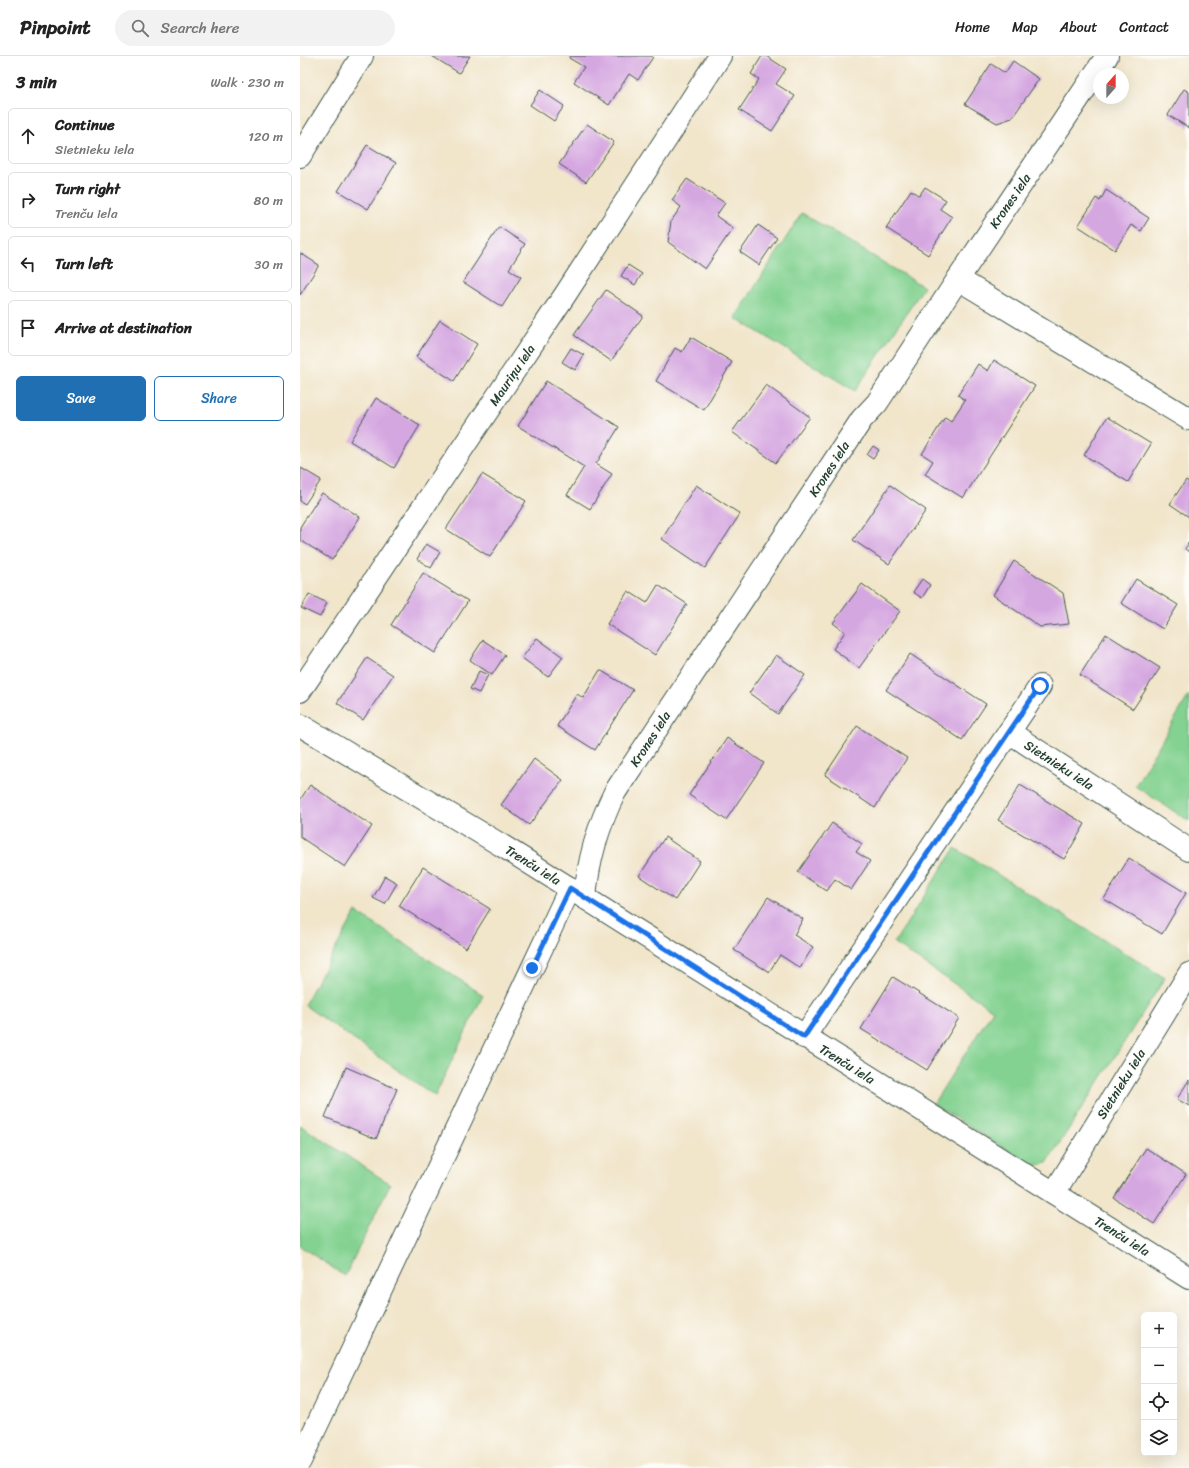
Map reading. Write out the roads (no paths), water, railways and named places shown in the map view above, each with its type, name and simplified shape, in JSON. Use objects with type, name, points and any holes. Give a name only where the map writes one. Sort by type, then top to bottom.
[{"type":"street","points":[[300,156],[362,56]]},
{"type":"street","name":"Mauriņu iela","points":[[300,691],[565,295],[720,56]]},
{"type":"street","name":"Krones iela","points":[[578,893],[587,876],[594,843],[615,792],[862,419],[877,403],[1107,56]]},
{"type":"street","points":[[958,279],[1189,419]]},
{"type":"street","points":[[804,1037],[1040,686]]},
{"type":"street","name":"Trenču iela","points":[[300,725],[501,845],[1189,1278]]},
{"type":"street","name":"Sietnieku iela","points":[[1009,732],[1189,850]]},
{"type":"street","points":[[300,1461],[578,893]]},
{"type":"street","name":"Sietnieku iela","points":[[1054,1193],[1189,974]]}]
